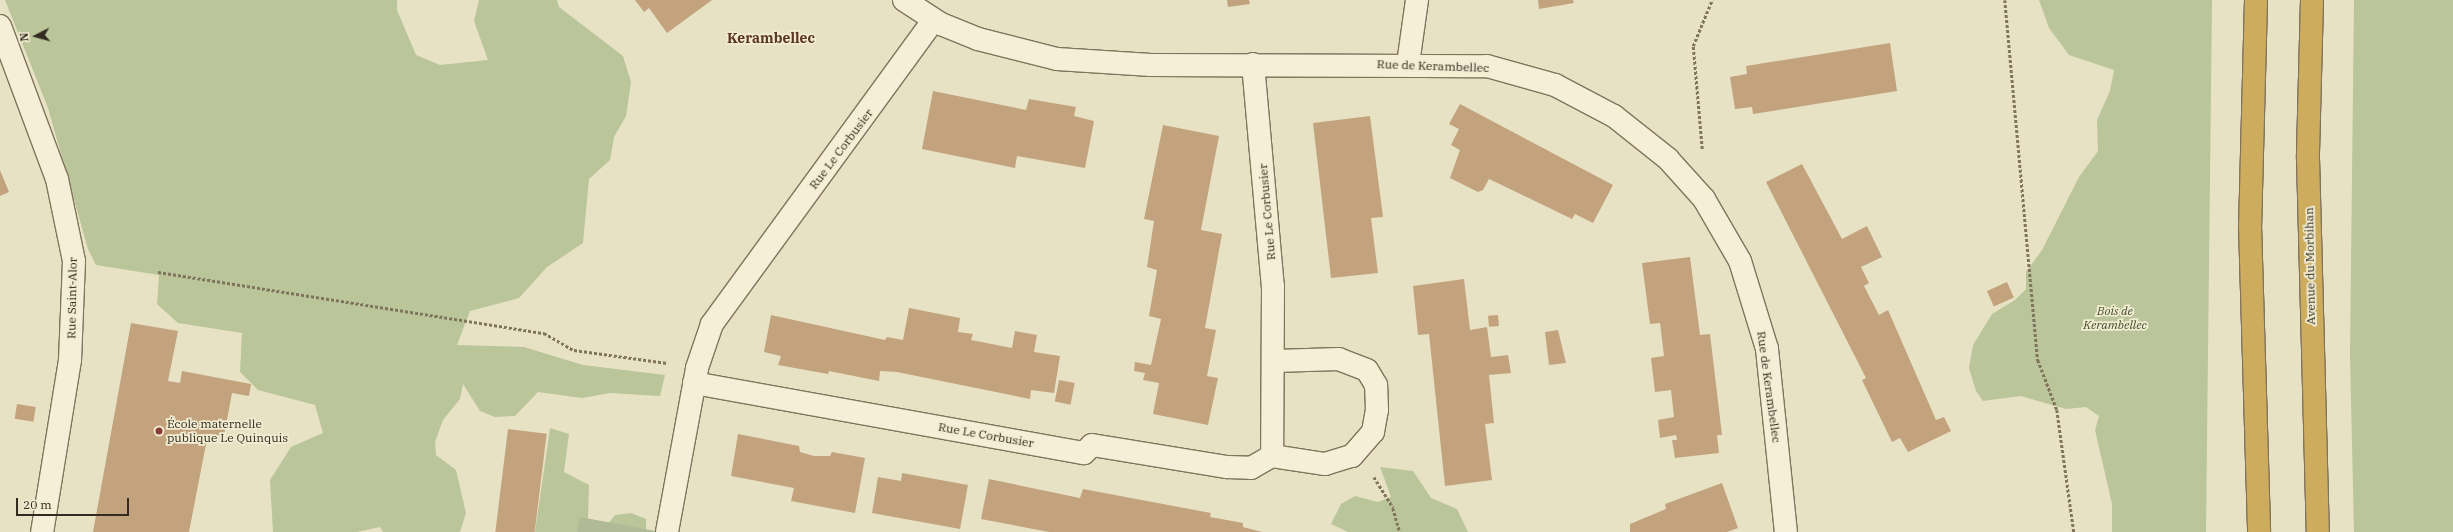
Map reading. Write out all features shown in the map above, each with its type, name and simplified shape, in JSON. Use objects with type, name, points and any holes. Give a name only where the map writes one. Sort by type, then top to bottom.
[{"type":"highway","points":[[2256,0],[2250,225],[2259,532]]},
{"type":"highway","name":"Avenue du Morbihan","points":[[2312,0],[2308,158],[2318,532]]},
{"type":"street","name":"Rue de Kerambellec","points":[[904,0],[934,20],[978,39],[1057,59],[1121,64],[1408,64],[1487,66],[1555,85],[1614,116],[1668,159],[1689,182],[1729,237],[1760,321],[1771,377],[1786,532]]},
{"type":"street","points":[[1408,64],[1417,0]]},
{"type":"street","name":"Rue Le Corbusier","points":[[667,532],[696,375],[712,324],[726,301],[934,20]]},
{"type":"street","name":"Rue Saint-Alor","points":[[0,26],[53,168],[74,260],[70,360],[42,532]]},
{"type":"street","name":"Rue Le Corbusier","points":[[696,375],[1084,452],[1092,444],[1227,468],[1251,468],[1272,456],[1275,361],[1269,225],[1253,64]]},
{"type":"street","points":[[1272,456],[1325,464],[1352,456],[1373,432],[1377,410],[1376,385],[1367,370],[1339,359],[1275,361]]},
{"type":"path","points":[[1689,182],[1701,160],[1703,141],[1693,46],[1712,0]]},
{"type":"path","points":[[2005,0],[2038,360],[2057,410],[2074,532]]},
{"type":"path","points":[[158,272],[544,333],[574,350],[696,375]]},
{"type":"path","points":[[1352,456],[1384,490],[1400,532]]},
{"type":"green space","points":[[5,0],[397,0],[397,10],[416,55],[440,65],[488,60],[474,21],[479,0],[557,0],[559,7],[623,56],[631,82],[626,116],[614,137],[610,160],[589,179],[583,243],[547,267],[519,298],[470,311],[457,345],[524,347],[583,365],[665,375],[660,396],[610,393],[582,398],[538,392],[515,416],[495,417],[480,411],[463,384],[460,399],[443,420],[435,442],[436,455],[456,470],[466,513],[460,532],[383,532],[380,527],[357,532],[273,532],[270,480],[291,447],[323,433],[315,405],[258,390],[240,372],[242,333],[178,323],[157,304],[159,275],[96,265],[88,249],[48,108]]},
{"type":"green space","name":"Bois de Kerambellec","points":[[2039,0],[2212,0],[2206,532],[2112,532],[2112,504],[2095,430],[2099,416],[2086,407],[2066,409],[2021,396],[1983,401],[1976,391],[1969,368],[1973,345],[1992,314],[2015,300],[2026,289],[2026,272],[2042,250],[2079,177],[2098,151],[2097,120],[2110,91],[2114,70],[2069,55],[2049,28]]},
{"type":"green space","points":[[2354,0],[2453,0],[2453,532],[2354,532],[2350,356]]},
{"type":"green space","points":[[550,428],[569,434],[564,472],[589,485],[588,519],[604,529],[615,515],[631,513],[646,519],[646,532],[535,532]]},
{"type":"green space","points":[[1380,467],[1413,471],[1431,498],[1457,509],[1468,532],[1348,532],[1331,524],[1341,504],[1355,496],[1378,502],[1391,497]]},
{"type":"green space","points":[[580,517],[661,532],[577,532]]},
{"type":"building","points":[[635,0],[712,0],[667,33],[649,8],[644,12]]},
{"type":"building","points":[[1227,0],[1249,0],[1250,4],[1228,7]]},
{"type":"building","points":[[1538,0],[1573,0],[1574,3],[1539,9]]},
{"type":"building","points":[[1890,43],[1897,91],[1753,114],[1752,107],[1735,109],[1730,77],[1747,74],[1746,66]]},
{"type":"building","points":[[933,91],[1026,110],[1029,99],[1076,107],[1074,116],[1094,121],[1085,168],[1017,156],[1015,168],[922,149]]},
{"type":"building","points":[[1460,104],[1613,185],[1593,223],[1575,214],[1572,219],[1489,179],[1483,190],[1478,192],[1450,178],[1460,150],[1451,145],[1459,129],[1449,124]]},
{"type":"building","points":[[1370,116],[1383,217],[1371,218],[1378,273],[1331,278],[1313,123]]},
{"type":"building","points":[[1163,125],[1219,136],[1201,230],[1222,234],[1205,328],[1216,330],[1207,376],[1218,378],[1208,425],[1153,414],[1159,383],[1143,380],[1145,373],[1134,371],[1135,362],[1151,365],[1161,319],[1149,316],[1157,270],[1147,267],[1154,221],[1144,219]]},
{"type":"building","points":[[1802,164],[1842,239],[1867,226],[1882,257],[1861,267],[1869,283],[1864,286],[1879,315],[1888,310],[1936,420],[1944,417],[1951,431],[1908,452],[1900,438],[1892,442],[1862,380],[1866,378],[1766,182]]},
{"type":"building","points":[[0,170],[9,192],[0,196]]},
{"type":"building","points":[[1690,257],[1700,335],[1710,334],[1722,435],[1717,435],[1719,453],[1675,458],[1672,440],[1677,440],[1676,435],[1660,438],[1658,420],[1674,417],[1671,390],[1655,392],[1651,358],[1664,356],[1660,323],[1650,324],[1642,263]]},
{"type":"building","points":[[1464,279],[1470,330],[1487,327],[1491,357],[1508,355],[1511,373],[1489,375],[1494,423],[1485,424],[1492,480],[1445,486],[1429,334],[1418,335],[1413,286]]},
{"type":"building","points":[[2007,282],[2014,298],[1994,306],[1987,291]]},
{"type":"building","points":[[909,308],[960,318],[958,332],[973,334],[971,340],[1012,348],[1015,331],[1037,335],[1034,352],[1060,356],[1054,393],[1031,390],[1030,399],[897,372],[880,371],[879,381],[829,371],[828,374],[778,365],[781,356],[764,352],[771,315],[885,340],[887,337],[903,340]]},
{"type":"building","points":[[1498,315],[1499,326],[1489,327],[1488,316]]},
{"type":"building","points":[[131,323],[178,331],[168,381],[180,383],[182,371],[251,384],[249,396],[232,393],[224,436],[208,434],[189,532],[93,532]]},
{"type":"building","points":[[1558,330],[1566,363],[1549,365],[1545,332]]},
{"type":"building","points":[[1059,380],[1075,383],[1071,405],[1055,402]]},
{"type":"building","points":[[17,404],[36,407],[33,422],[15,419]]},
{"type":"building","points":[[508,429],[547,434],[535,532],[495,532]]},
{"type":"building","points":[[738,434],[799,446],[800,452],[814,456],[830,456],[832,452],[865,458],[855,513],[791,501],[794,488],[731,476]]},
{"type":"building","points":[[902,473],[968,485],[960,529],[872,513],[878,477],[901,481]]},
{"type":"building","points":[[989,479],[1080,498],[1083,489],[1211,513],[1210,517],[1243,523],[1243,527],[1262,532],[1049,532],[981,519]]},
{"type":"building","points":[[1722,483],[1738,528],[1727,532],[1630,532],[1630,524],[1666,509],[1665,504]]},
{"type":"place","name":"École maternelle publique Le Quinquis","points":[[159,431]]},
{"type":"district","name":"Kerambellec","points":[[771,38]]}]
